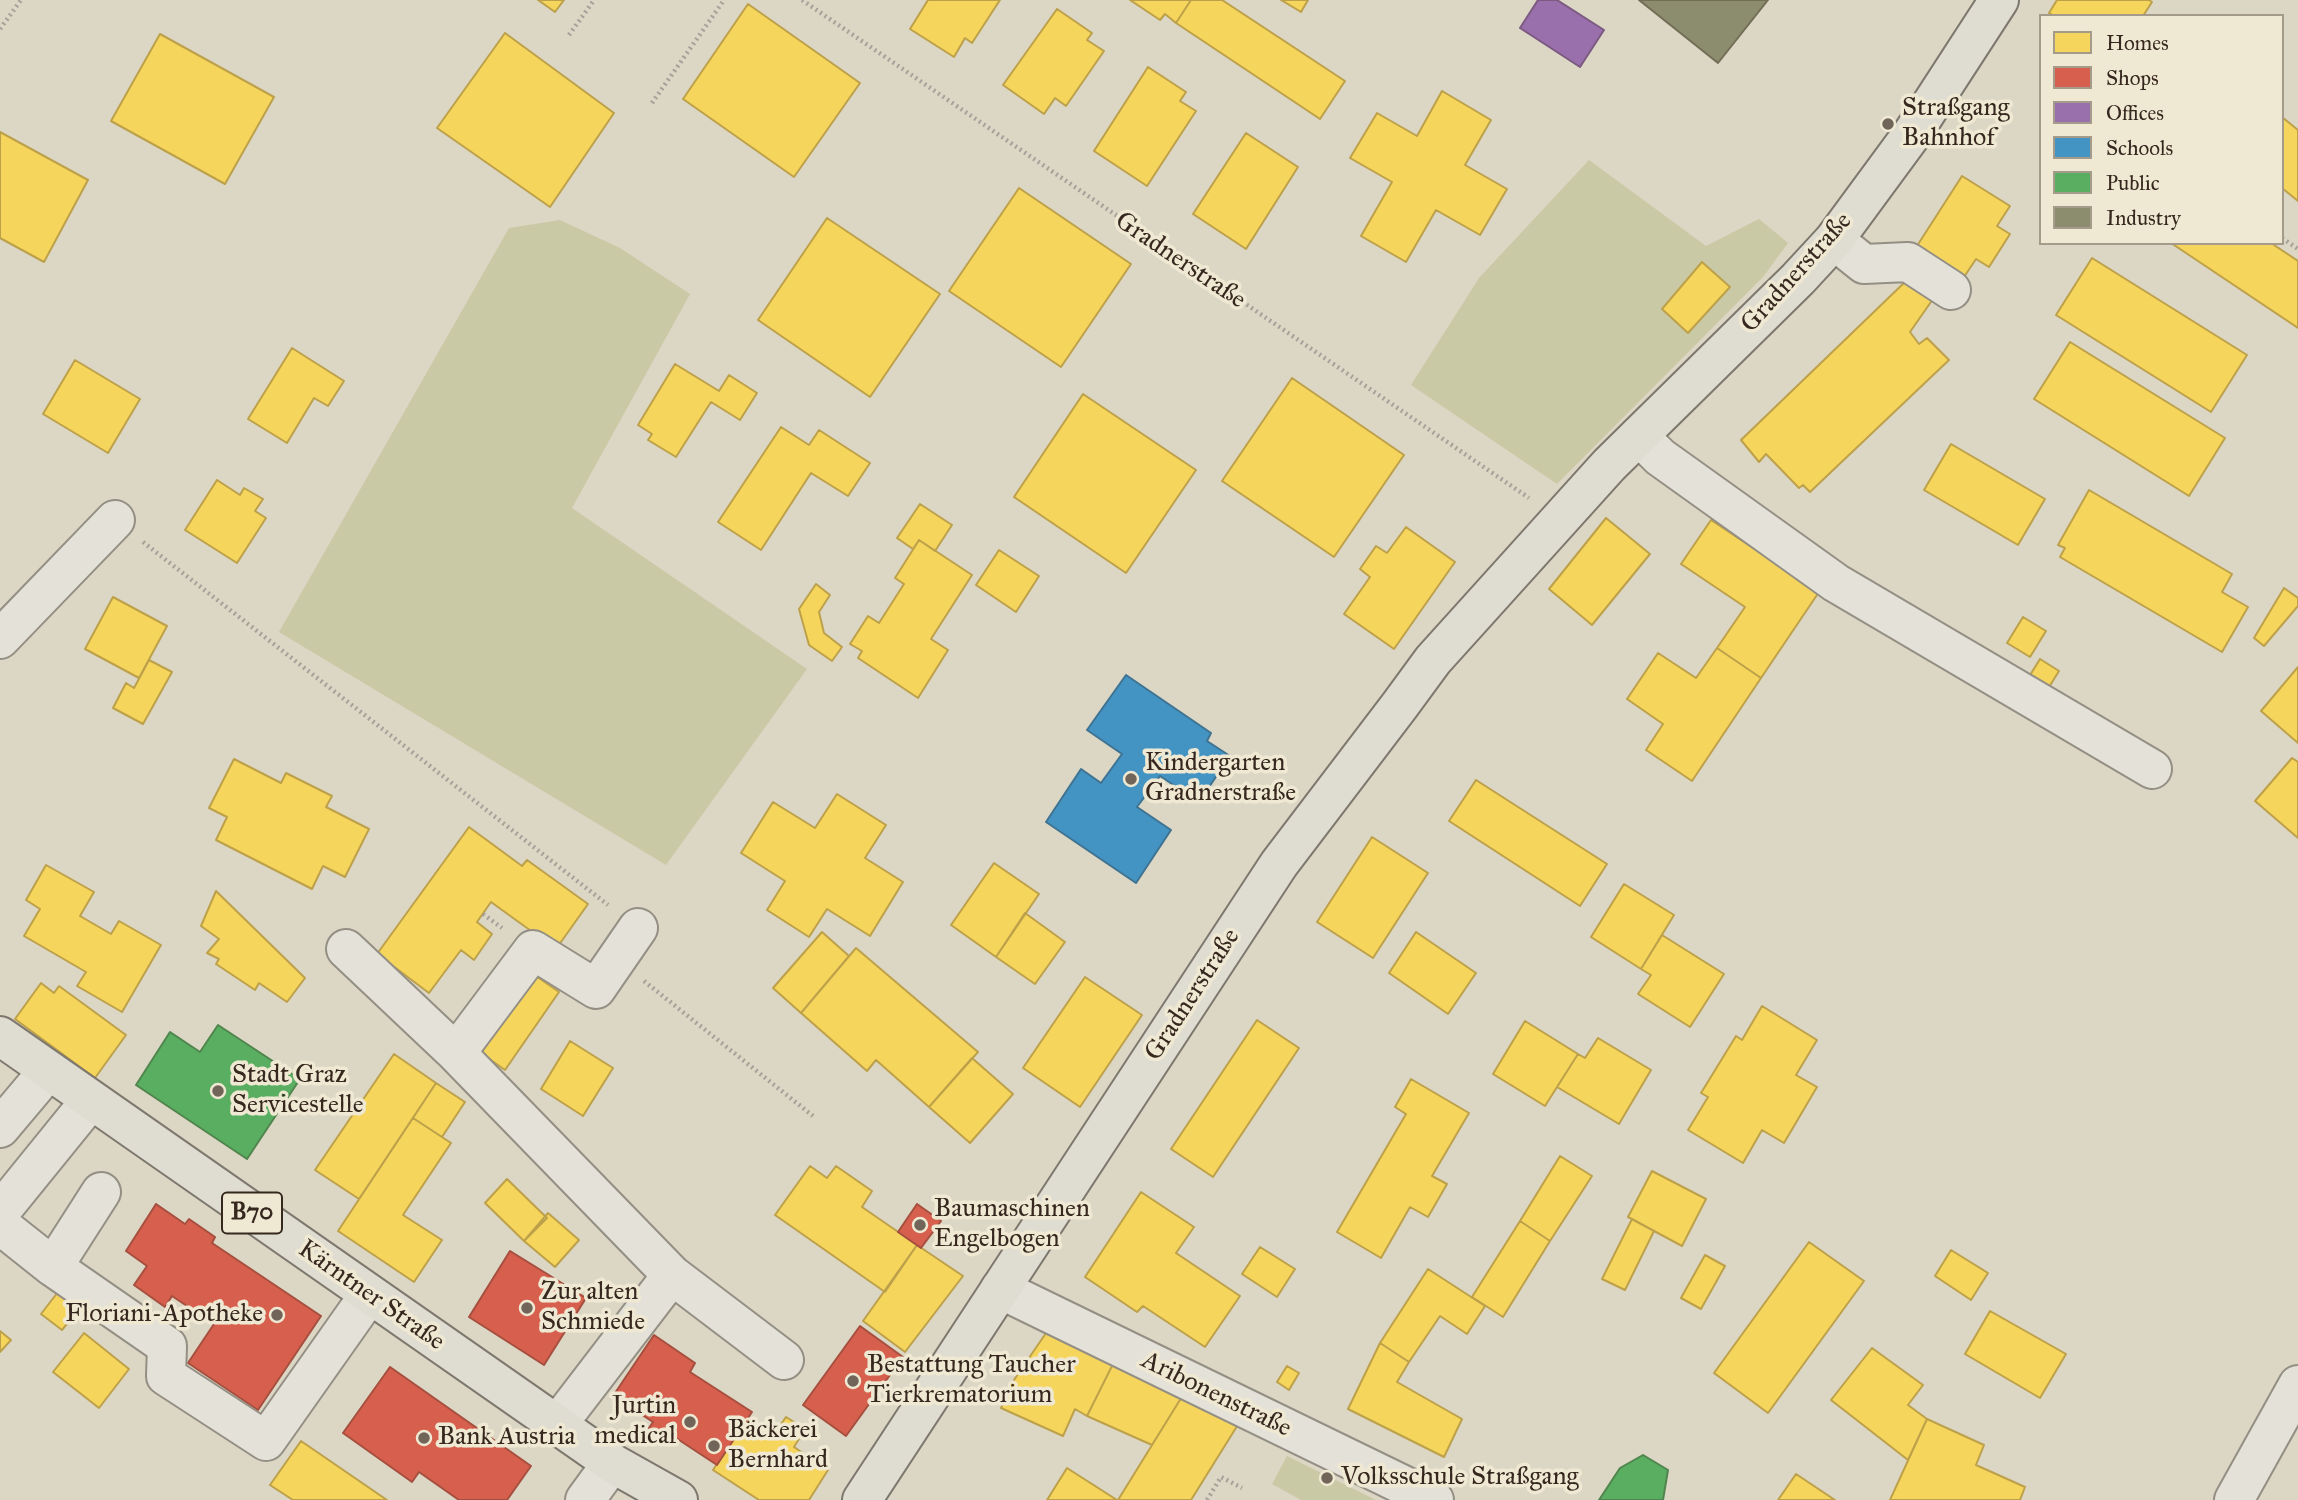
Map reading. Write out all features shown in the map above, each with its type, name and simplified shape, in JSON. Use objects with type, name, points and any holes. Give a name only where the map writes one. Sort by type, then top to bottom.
[{"type":"main road","name":"Gradnerstraße","points":[[862,1500],[1279,864],[1433,660],[1639,436],[1834,240],[1912,134],[1999,0]]},
{"type":"main road","name":"Kärntner Straße","points":[[0,1036],[557,1425],[612,1462],[678,1500]]},
{"type":"street","points":[[1834,240],[1864,264],[1908,262],[1951,290]]},
{"type":"street","points":[[1639,436],[1660,457],[1836,583],[2152,769]]},
{"type":"street","points":[[0,639],[115,520]]},
{"type":"street","points":[[456,1053],[533,950],[596,989],[638,928]]},
{"type":"street","points":[[346,949],[456,1053],[672,1275],[784,1360]]},
{"type":"street","points":[[0,1129],[48,1071]]},
{"type":"street","points":[[0,1212],[90,1101]]},
{"type":"street","points":[[53,1267],[101,1192]]},
{"type":"street","points":[[0,1225],[53,1267],[167,1346],[166,1376],[265,1441],[369,1295]]},
{"type":"street","points":[[557,1425],[672,1275]]},
{"type":"street","name":"Aribonenstraße","points":[[1000,1289],[1434,1500]]},
{"type":"street","points":[[2234,1500],[2298,1385]]},
{"type":"street","points":[[585,1500],[612,1462]]},
{"type":"path","points":[[0,29],[21,0]]},
{"type":"path","points":[[569,35],[594,0]]},
{"type":"path","points":[[652,103],[724,0]]},
{"type":"path","name":"Gradnerstraße","points":[[802,0],[1561,518]]},
{"type":"path","points":[[115,520],[638,928]]},
{"type":"path","points":[[665,998],[813,1116]]},
{"type":"path","points":[[1207,1500],[1221,1477],[1242,1488]]},
{"type":"green space","points":[[1589,160],[1706,246],[1759,219],[1788,243],[1763,277],[1557,484],[1411,385],[1479,278]]},
{"type":"green space","points":[[560,220],[620,248],[690,294],[572,508],[807,669],[666,865],[279,632],[509,228]]},
{"type":"green space","points":[[1287,1456],[1376,1500],[1301,1500],[1272,1484]]},
{"type":"building: Homes","points":[[538,0],[564,0],[555,12]]},
{"type":"building: Homes","points":[[928,0],[1000,0],[972,43],[965,38],[954,57],[910,29]]},
{"type":"building: Homes","points":[[1130,0],[1191,0],[1176,23],[1165,14],[1160,20]]},
{"type":"building: Homes","points":[[1191,0],[1222,0],[1345,81],[1320,119],[1176,23]]},
{"type":"building: Homes","points":[[1281,0],[1308,0],[1301,12]]},
{"type":"building: Homes","points":[[2057,0],[2152,2],[2144,14],[2049,13]]},
{"type":"building: Homes","points":[[748,4],[860,83],[794,177],[683,99]]},
{"type":"building: Homes","points":[[1057,9],[1092,33],[1087,40],[1104,51],[1066,106],[1055,98],[1044,114],[1003,85]]},
{"type":"building: Homes","points":[[505,33],[614,113],[550,207],[437,128]]},
{"type":"building: Homes","points":[[160,34],[274,97],[225,184],[111,121]]},
{"type":"building: Homes","points":[[1148,67],[1186,92],[1180,101],[1196,111],[1147,186],[1094,151]]},
{"type":"building: Homes","points":[[1442,91],[1491,120],[1465,165],[1507,189],[1480,235],[1436,210],[1406,262],[1361,236],[1392,182],[1350,158],[1377,113],[1417,136]]},
{"type":"building: Homes","points":[[2284,119],[2298,130],[2298,201],[2284,190]]},
{"type":"building: Homes","points":[[0,132],[88,180],[44,262],[0,238]]},
{"type":"building: Homes","points":[[1246,133],[1298,167],[1246,249],[1193,214]]},
{"type":"building: Homes","points":[[1962,176],[2010,206],[1997,226],[2010,234],[1989,267],[1976,259],[1962,280],[1915,249]]},
{"type":"building: Homes","points":[[1019,188],[1131,264],[1061,367],[949,291]]},
{"type":"building: Homes","points":[[827,218],[940,294],[870,397],[758,320]]},
{"type":"building: Homes","points":[[2174,245],[2274,245],[2298,261],[2298,328]]},
{"type":"building: Homes","points":[[2092,258],[2247,355],[2211,412],[2056,315]]},
{"type":"building: Homes","points":[[1702,262],[1730,287],[1688,333],[1662,309]]},
{"type":"building: Homes","points":[[1906,281],[1933,299],[1910,332],[1919,344],[1927,338],[1949,360],[1810,492],[1803,485],[1799,488],[1766,454],[1759,462],[1741,440]]},
{"type":"building: Homes","points":[[2070,342],[2225,438],[2189,496],[2034,399]]},
{"type":"building: Homes","points":[[292,348],[344,381],[328,406],[314,398],[287,443],[248,419]]},
{"type":"building: Homes","points":[[75,360],[140,399],[108,453],[43,414]]},
{"type":"building: Homes","points":[[675,364],[719,391],[729,375],[757,393],[740,420],[711,402],[676,457],[648,440],[652,434],[638,425]]},
{"type":"building: Homes","points":[[1292,378],[1404,455],[1334,557],[1222,481]]},
{"type":"building: Homes","points":[[1083,394],[1196,470],[1126,573],[1014,497]]},
{"type":"building: Homes","points":[[781,427],[809,445],[819,430],[870,463],[848,496],[811,473],[761,550],[718,522]]},
{"type":"building: Homes","points":[[1951,444],[2045,499],[2018,545],[1924,490]]},
{"type":"building: Homes","points":[[217,480],[240,495],[244,488],[263,499],[255,511],[266,518],[237,563],[185,530]]},
{"type":"building: Homes","points":[[2089,490],[2232,574],[2222,592],[2248,607],[2222,652],[2060,557],[2065,548],[2058,545]]},
{"type":"building: Homes","points":[[920,504],[952,525],[935,551],[919,540],[913,549],[897,538]]},
{"type":"building: Homes","points":[[1606,518],[1650,554],[1592,625],[1549,589]]},
{"type":"building: Homes","points":[[1711,520],[1819,592],[1761,678],[1717,648],[1745,607],[1681,564]]},
{"type":"building: Homes","points":[[1406,527],[1455,562],[1394,649],[1344,614],[1370,577],[1360,569],[1376,546],[1387,553]]},
{"type":"building: Homes","points":[[919,540],[972,575],[931,639],[948,650],[918,698],[858,658],[862,651],[850,644],[868,616],[879,623],[904,584],[895,578]]},
{"type":"building: Homes","points":[[999,550],[1039,576],[1016,612],[976,585]]},
{"type":"building: Homes","points":[[816,584],[830,595],[819,612],[824,633],[842,647],[832,661],[809,645],[799,609]]},
{"type":"building: Homes","points":[[2284,588],[2298,598],[2298,606],[2264,646],[2254,638]]},
{"type":"building: Homes","points":[[113,597],[167,626],[139,678],[85,649]]},
{"type":"building: Homes","points":[[2023,617],[2046,631],[2030,657],[2007,643]]},
{"type":"building: Homes","points":[[1717,648],[1761,678],[1692,781],[1646,750],[1663,724],[1627,699],[1658,653],[1696,678]]},
{"type":"building: Homes","points":[[2040,659],[2059,671],[2046,692],[2027,680]]},
{"type":"building: Homes","points":[[149,660],[172,672],[143,724],[113,708],[126,683],[134,688]]},
{"type":"building: Homes","points":[[2298,667],[2298,743],[2261,711]]},
{"type":"building: Homes","points":[[2292,758],[2298,762],[2298,838],[2255,801]]},
{"type":"building: Homes","points":[[234,759],[281,783],[286,773],[332,796],[326,807],[369,829],[345,877],[323,866],[312,889],[216,840],[227,817],[209,808]]},
{"type":"building: Homes","points":[[1476,780],[1607,864],[1580,906],[1449,821]]},
{"type":"building: Homes","points":[[837,794],[886,825],[865,858],[903,882],[870,936],[827,909],[809,937],[767,910],[785,881],[741,853],[773,802],[815,828]]},
{"type":"building: Homes","points":[[469,827],[522,866],[527,860],[588,904],[556,949],[491,902],[477,922],[492,934],[474,960],[461,950],[429,993],[377,954]]},
{"type":"building: Homes","points":[[1372,837],[1428,873],[1373,958],[1317,922]]},
{"type":"building: Homes","points":[[994,863],[1039,894],[996,957],[951,925]]},
{"type":"building: Homes","points":[[46,865],[94,892],[80,916],[111,934],[119,921],[161,945],[122,1012],[77,986],[86,972],[24,936],[40,909],[26,900]]},
{"type":"building: Homes","points":[[1624,884],[1674,915],[1641,969],[1591,937]]},
{"type":"building: Homes","points":[[216,891],[305,978],[287,1002],[259,983],[255,990],[216,964],[219,959],[207,953],[219,939],[201,926]]},
{"type":"building: Homes","points":[[1025,913],[1065,942],[1035,984],[996,957]]},
{"type":"building: Homes","points":[[822,932],[849,956],[801,1013],[773,988]]},
{"type":"building: Homes","points":[[1416,932],[1476,973],[1448,1014],[1389,973]]},
{"type":"building: Homes","points":[[1662,935],[1724,974],[1690,1027],[1638,994],[1651,975],[1641,969]]},
{"type":"building: Homes","points":[[856,948],[978,1052],[929,1107],[876,1060],[867,1071],[801,1013]]},
{"type":"building: Homes","points":[[536,976],[559,992],[505,1070],[481,1053]]},
{"type":"building: Homes","points":[[1085,977],[1142,1015],[1080,1107],[1023,1068]]},
{"type":"building: Homes","points":[[41,983],[54,993],[59,986],[126,1035],[95,1078],[15,1019]]},
{"type":"building: Homes","points":[[1762,1006],[1817,1040],[1796,1075],[1817,1087],[1784,1143],[1762,1130],[1743,1163],[1688,1130],[1708,1097],[1701,1093],[1736,1036],[1742,1040]]},
{"type":"building: Homes","points":[[1257,1020],[1299,1048],[1213,1177],[1171,1149]]},
{"type":"building: Homes","points":[[1525,1021],[1578,1054],[1545,1106],[1493,1074]]},
{"type":"building: Homes","points":[[1598,1038],[1651,1070],[1619,1124],[1557,1087],[1578,1054],[1585,1058]]},
{"type":"building: Homes","points":[[570,1041],[613,1068],[583,1116],[541,1089]]},
{"type":"building: Homes","points":[[394,1054],[436,1083],[359,1199],[315,1170]]},
{"type":"building: Homes","points":[[972,1058],[1013,1094],[970,1143],[929,1107]]},
{"type":"building: Homes","points":[[1411,1079],[1469,1113],[1432,1176],[1447,1184],[1428,1217],[1410,1207],[1381,1258],[1337,1232],[1406,1114],[1395,1107]]},
{"type":"building: Homes","points":[[436,1083],[465,1102],[442,1137],[413,1118]]},
{"type":"building: Homes","points":[[413,1118],[451,1143],[403,1215],[442,1240],[414,1282],[338,1231]]},
{"type":"building: Homes","points":[[1560,1156],[1592,1176],[1550,1241],[1520,1221]]},
{"type":"building: Homes","points":[[810,1166],[827,1178],[836,1166],[872,1191],[862,1207],[917,1245],[885,1292],[775,1215]]},
{"type":"building: Homes","points":[[1652,1171],[1706,1199],[1682,1246],[1628,1217]]},
{"type":"building: Homes","points":[[507,1179],[547,1218],[524,1241],[485,1203]]},
{"type":"building: Homes","points":[[1141,1192],[1194,1227],[1176,1253],[1240,1296],[1205,1347],[1143,1306],[1137,1312],[1085,1277]]},
{"type":"building: Homes","points":[[548,1213],[579,1240],[555,1267],[524,1241]]},
{"type":"building: Homes","points":[[1632,1219],[1654,1231],[1625,1290],[1602,1279]]},
{"type":"building: Homes","points":[[1520,1221],[1550,1241],[1503,1317],[1472,1297]]},
{"type":"building: Homes","points":[[1809,1242],[1864,1281],[1768,1413],[1714,1373]]},
{"type":"building: Homes","points":[[917,1245],[963,1276],[905,1352],[863,1321]]},
{"type":"building: Homes","points":[[1260,1247],[1295,1269],[1277,1297],[1242,1274]]},
{"type":"building: Homes","points":[[1951,1250],[1988,1273],[1971,1300],[1935,1276]]},
{"type":"building: Homes","points":[[1705,1255],[1725,1266],[1701,1309],[1681,1298]]},
{"type":"building: Homes","points":[[1428,1269],[1485,1306],[1467,1334],[1440,1316],[1409,1362],[1380,1343]]},
{"type":"building: Homes","points":[[58,1292],[79,1309],[62,1330],[41,1314]]},
{"type":"building: Homes","points":[[1990,1311],[2066,1354],[2040,1398],[1965,1354]]},
{"type":"building: Homes","points":[[0,1331],[11,1340],[0,1352]]},
{"type":"building: Homes","points":[[84,1333],[129,1369],[99,1408],[53,1372]]},
{"type":"building: Homes","points":[[1046,1333],[1113,1364],[1087,1416],[1075,1409],[1063,1436],[1001,1408],[1014,1380]]},
{"type":"building: Homes","points":[[1380,1343],[1409,1362],[1397,1382],[1462,1419],[1444,1457],[1348,1409]]},
{"type":"building: Homes","points":[[1872,1348],[1923,1385],[1908,1405],[1927,1419],[1908,1460],[1831,1400]]},
{"type":"building: Homes","points":[[1113,1364],[1183,1395],[1152,1445],[1087,1416]]},
{"type":"building: Homes","points":[[1287,1366],[1299,1373],[1289,1390],[1277,1382]]},
{"type":"building: Homes","points":[[1183,1395],[1239,1423],[1191,1500],[1118,1500]]},
{"type":"building: Homes","points":[[786,1417],[805,1429],[794,1447],[828,1470],[809,1500],[759,1500],[713,1470],[747,1419],[773,1436]]},
{"type":"building: Homes","points":[[1927,1419],[1984,1445],[1976,1465],[2025,1487],[2020,1500],[1890,1500]]},
{"type":"building: Homes","points":[[301,1441],[387,1500],[293,1500],[270,1485]]},
{"type":"building: Homes","points":[[1067,1468],[1117,1500],[1047,1500]]},
{"type":"building: Homes","points":[[1796,1474],[1835,1500],[1778,1500]]},
{"type":"building: Shops","points":[[156,1204],[185,1224],[189,1219],[215,1237],[212,1243],[321,1316],[258,1410],[188,1363],[214,1324],[172,1296],[165,1307],[134,1285],[147,1266],[126,1251]]},
{"type":"building: Shops","name":"Baumaschinen Engelbogen","points":[[917,1204],[941,1221],[921,1248],[898,1232]]},
{"type":"building: Shops","name":"Zur alten Schmiede","points":[[510,1251],[586,1298],[544,1365],[469,1317]]},
{"type":"building: Shops","name":"Bestattung Taucher Tierkrematorium","points":[[860,1326],[903,1357],[846,1436],[803,1405]]},
{"type":"building: Shops","points":[[654,1335],[695,1363],[690,1372],[752,1412],[717,1465],[676,1438],[672,1443],[649,1428],[653,1422],[613,1396]]},
{"type":"building: Shops","points":[[390,1367],[531,1466],[507,1500],[459,1500],[419,1472],[412,1482],[343,1433]]},
{"type":"building: Offices","points":[[1538,0],[1557,0],[1604,30],[1580,67],[1520,28]]},
{"type":"building: Schools","name":"Kindergarten Gradnerstraße","points":[[1126,675],[1211,733],[1207,741],[1230,756],[1199,802],[1160,776],[1137,807],[1171,830],[1136,883],[1046,822],[1081,769],[1101,783],[1122,754],[1087,730]]},
{"type":"building: Public","name":"Stadt Graz Servicestelle","points":[[218,1025],[300,1079],[247,1159],[136,1085],[170,1032],[200,1052]]},
{"type":"building: Public","points":[[1643,1455],[1668,1470],[1663,1500],[1599,1500],[1620,1468]]},
{"type":"building: Industry","points":[[1639,0],[1768,0],[1718,63]]},
{"type":"place","name":"Straßgang Bahnhof","points":[[1888,124]]},
{"type":"place","name":"Kindergarten Gradnerstraße","points":[[1131,779]]},
{"type":"place","name":"Stadt Graz Servicestelle","points":[[218,1091]]},
{"type":"place","name":"Baumaschinen Engelbogen","points":[[920,1225]]},
{"type":"place","name":"Zur alten Schmiede","points":[[527,1308]]},
{"type":"place","name":"Floriani-Apotheke","points":[[277,1315]]},
{"type":"place","name":"Bestattung Taucher Tierkrematorium","points":[[853,1381]]},
{"type":"place","name":"Jurtin medical","points":[[690,1422]]},
{"type":"place","name":"Bank Austria","points":[[424,1438]]},
{"type":"place","name":"Bäckerei Bernhard","points":[[714,1446]]},
{"type":"place","name":"Volksschule Straßgang","points":[[1327,1478]]}]
